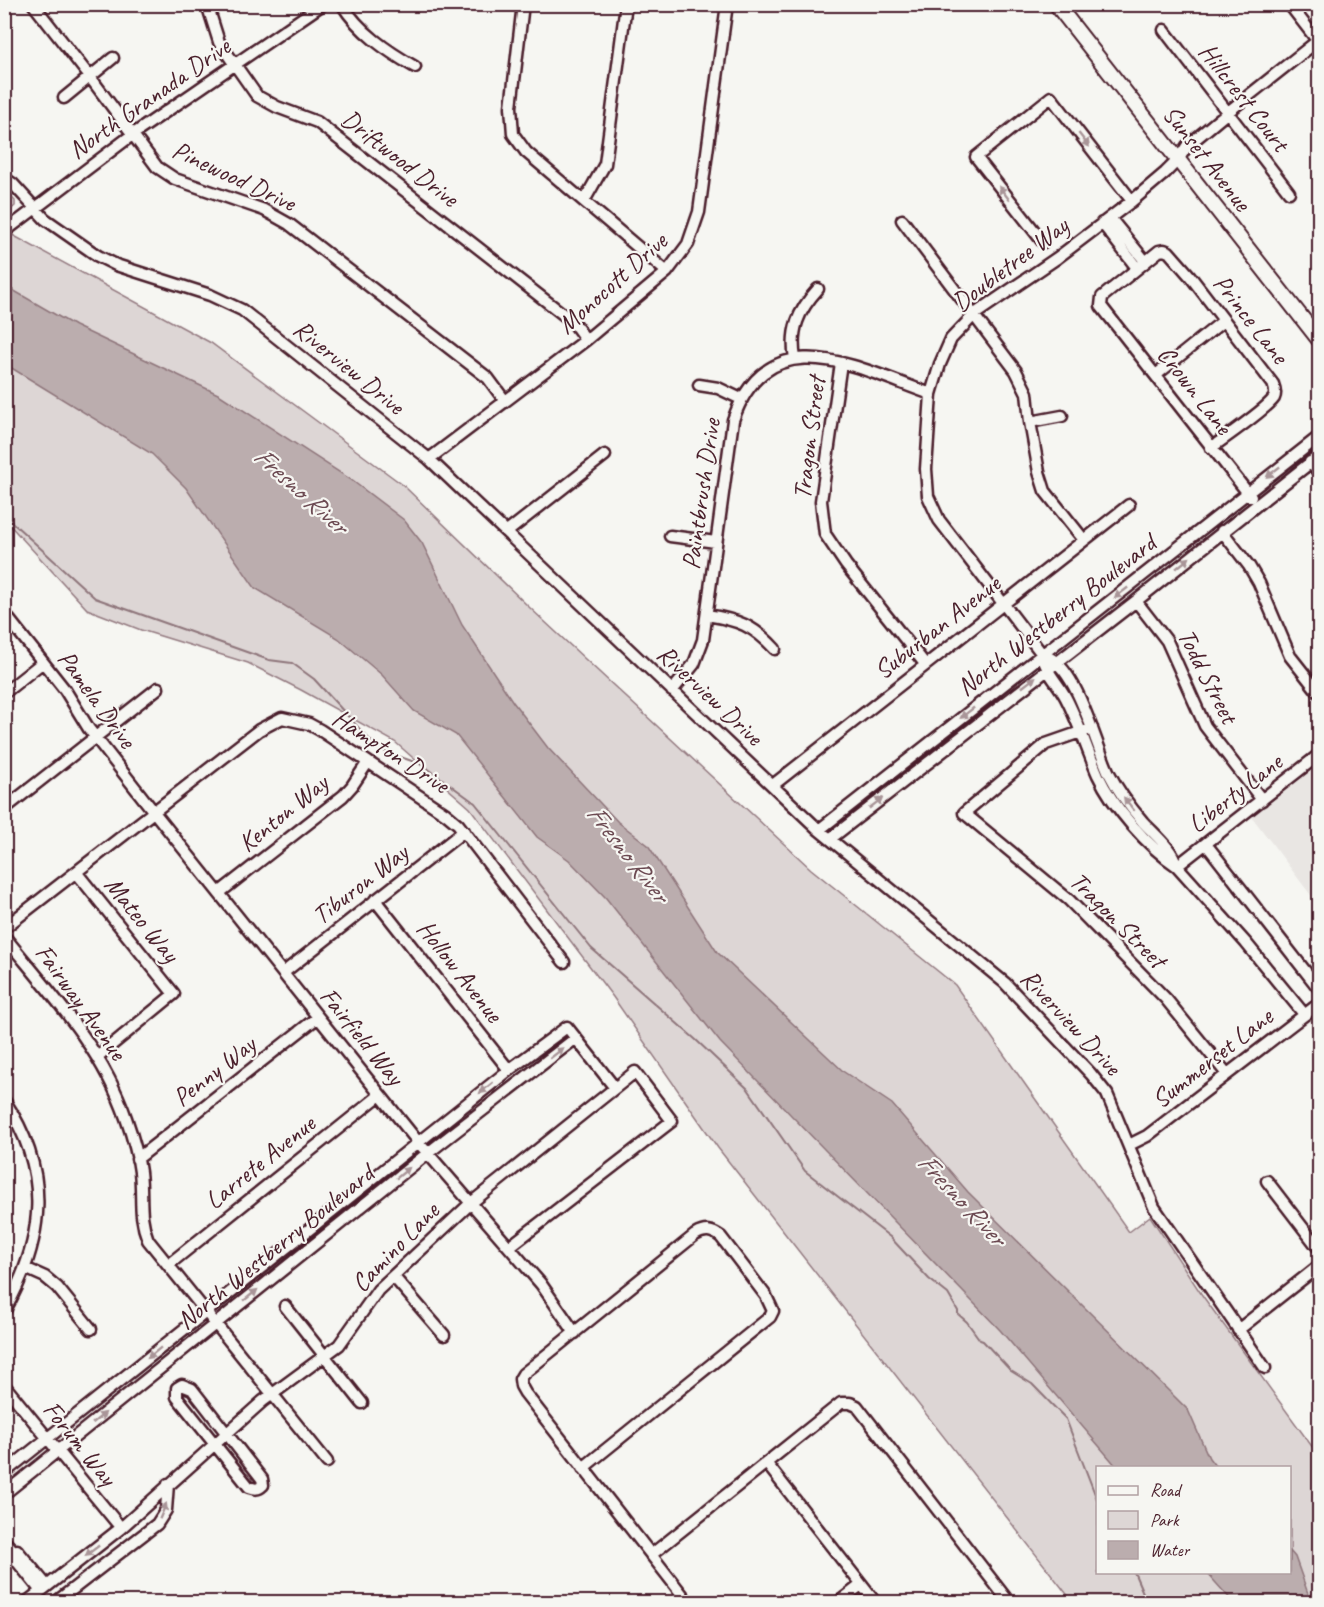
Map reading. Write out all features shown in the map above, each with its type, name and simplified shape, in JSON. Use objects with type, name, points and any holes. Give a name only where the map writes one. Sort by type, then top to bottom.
[{"type":"main road","name":"Sunset Avenue","points":[[1056,4],[1320,341]]},
{"type":"street","name":"Pinewood Drive","points":[[33,4],[157,167],[176,179],[264,210],[289,224],[488,378],[506,400]]},
{"type":"street","name":"Driftwood Drive","points":[[207,4],[219,42],[257,96],[317,122],[573,322],[586,340]]},
{"type":"street","name":"North Granada Drive","points":[[4,232],[132,135],[323,4]]},
{"type":"street","points":[[342,4],[367,34],[415,67]]},
{"type":"street","points":[[523,4],[511,107],[513,134],[525,152],[667,272]]},
{"type":"street","points":[[584,201],[605,164],[626,4]]},
{"type":"street","name":"Monocott Drive","points":[[429,459],[586,340],[667,272],[688,244],[699,212],[727,4]]},
{"type":"street","points":[[1289,4],[1319,42]]},
{"type":"street","name":"Hillcrest Court","points":[[1164,30],[1289,192]]},
{"type":"street","name":"Doubletree Way","points":[[1087,730],[1076,690],[1056,662],[1042,654],[1003,604],[939,520],[928,496],[926,469],[931,394],[940,364],[951,339],[975,314],[1057,258],[1132,201],[1178,160],[1187,146],[1319,42]]},
{"type":"street","points":[[64,98],[113,58]]},
{"type":"street","points":[[1041,240],[976,157],[1051,97],[1132,201]]},
{"type":"street","name":"Riverview Drive","points":[[4,178],[13,184],[55,227],[98,256],[116,265],[210,295],[242,310],[429,459],[819,830],[1005,983],[1099,1083],[1114,1106],[1154,1207],[1265,1368]]},
{"type":"street","points":[[902,220],[1017,371],[1027,393],[1039,472],[1045,491],[1084,540]]},
{"type":"street","points":[[1106,220],[1141,265]]},
{"type":"street","name":"Prince Lane","points":[[1141,265],[1159,251],[1169,252],[1190,276],[1276,391],[1274,398],[1264,407],[1211,448]]},
{"type":"street","name":"Crown Lane","points":[[1141,265],[1102,297],[1104,311],[1257,504]]},
{"type":"street","points":[[795,359],[793,334],[796,321],[807,301],[818,289]]},
{"type":"street","points":[[1156,375],[1223,321]]},
{"type":"street","name":"Paintbrush Drive","points":[[672,691],[694,664],[703,640],[733,420],[741,399],[760,376],[773,367],[795,359],[824,358],[931,394]]},
{"type":"street","name":"Tragon Street","points":[[841,363],[821,501],[825,534],[846,565],[925,664]]},
{"type":"street","points":[[699,385],[718,388],[741,399]]},
{"type":"street","points":[[1030,422],[1062,416]]},
{"type":"street","name":"North Westberry Boulevard","points":[[819,830],[1320,436]]},
{"type":"street","points":[[507,532],[605,455]]},
{"type":"street","name":"North Westberry Boulevard","points":[[830,839],[1320,455]]},
{"type":"street","points":[[1310,462],[1320,474]]},
{"type":"street","name":"Suburban Avenue","points":[[772,784],[1129,505]]},
{"type":"street","points":[[1222,531],[1259,583],[1290,656],[1320,694]]},
{"type":"street","points":[[670,536],[716,542]]},
{"type":"street","name":"Todd Street","points":[[1136,601],[1167,641],[1205,726],[1262,800]]},
{"type":"street","name":"Pamela Drive","points":[[4,614],[65,690],[96,737],[153,812]]},
{"type":"street","points":[[707,615],[733,619],[747,625],[756,630],[775,649]]},
{"type":"street","name":"Doubletree Way","points":[[1042,654],[1046,669],[1087,730],[1119,791],[1144,823],[1174,854],[1177,866],[1246,943],[1304,1014]]},
{"type":"street","points":[[4,693],[43,662]]},
{"type":"street","points":[[4,809],[158,688]]},
{"type":"street","name":"Hampton Drive","points":[[4,928],[259,730],[282,718],[309,724],[446,814],[464,831],[564,962]]},
{"type":"street","name":"Tragon Street","points":[[1087,730],[1046,744],[964,813],[1069,900],[1166,999],[1227,1074]]},
{"type":"street","name":"Liberty Lane","points":[[1177,866],[1320,754]]},
{"type":"street","name":"Kenton Way","points":[[219,893],[343,796],[368,762]]},
{"type":"street","name":"Fairfield Way","points":[[153,812],[418,1142],[541,1284],[574,1333]]},
{"type":"street","name":"Tiburon Way","points":[[283,973],[464,831]]},
{"type":"street","points":[[1206,844],[1320,990]]},
{"type":"street","name":"Mateo Way","points":[[76,872],[174,994],[97,1057]]},
{"type":"street","name":"Hollow Avenue","points":[[375,900],[508,1070]]},
{"type":"street","name":"Fairway Avenue","points":[[4,936],[86,1039],[108,1076],[127,1119],[140,1171],[141,1218],[148,1240],[327,1462]]},
{"type":"street","name":"Summerset Lane","points":[[1130,1145],[1147,1136],[1320,1003]]},
{"type":"street","name":"Penny Way","points":[[137,1160],[318,1017]]},
{"type":"street","name":"North Westberry Boulevard","points":[[4,1473],[508,1070],[567,1027],[576,1038],[4,1494]]},
{"type":"street","points":[[576,1038],[615,1088]]},
{"type":"street","name":"Camino Lane","points":[[27,1602],[121,1528],[272,1394],[339,1345],[378,1290],[471,1203],[635,1072],[672,1121],[509,1247]]},
{"type":"street","name":"Larrete Avenue","points":[[168,1265],[380,1095]]},
{"type":"street","points":[[4,1100],[23,1134],[38,1186],[38,1209],[32,1248],[20,1284],[4,1312]]},
{"type":"street","points":[[1268,1181],[1320,1250]]},
{"type":"street","points":[[583,1468],[765,1323],[773,1311],[766,1296],[715,1232],[702,1231],[523,1374],[520,1379],[525,1393],[583,1468],[688,1602]]},
{"type":"street","points":[[1238,1330],[1320,1265]]},
{"type":"street","points":[[25,1268],[51,1282],[91,1329]]},
{"type":"street","points":[[393,1276],[444,1335]]},
{"type":"street","points":[[285,1306],[362,1404]]},
{"type":"street","name":"Forum Way","points":[[4,1385],[121,1528]]},
{"type":"street","points":[[182,1385],[192,1389],[262,1479],[263,1485],[255,1489],[249,1487],[213,1444],[177,1397],[177,1388],[182,1385]]},
{"type":"street","points":[[651,1555],[841,1403],[850,1403],[857,1406],[1009,1602]]},
{"type":"street","points":[[766,1464],[875,1602]]},
{"type":"street","points":[[56,1602],[157,1524],[166,1510],[168,1484]]},
{"type":"street","points":[[9,1548],[17,1550],[29,1570],[44,1588]]},
{"type":"street","points":[[839,1602],[861,1585]]},
{"type":"shaded area","points":[[1319,765],[1319,906],[1252,817]]},
{"type":"green space","points":[[4,189],[15,201],[15,206],[8,212],[5,210]]},
{"type":"green space","points":[[5,231],[211,343],[403,485],[529,607],[811,869],[955,985],[1129,1232],[1150,1216],[1202,1295],[1319,1456],[1319,1602],[1073,1602],[718,1148],[613,997],[470,808],[395,742],[301,690],[248,663],[141,630],[87,609],[5,520]]},
{"type":"water","name":"Fresno River","points":[[4,285],[75,326],[220,395],[350,479],[404,520],[422,543],[462,625],[513,702],[548,748],[618,822],[648,845],[717,952],[844,1072],[892,1104],[968,1192],[1188,1410],[1209,1458],[1215,1466],[1116,1466],[1000,1330],[720,1042],[606,898],[569,860],[537,837],[456,735],[414,711],[382,675],[338,638],[255,588],[186,488],[152,454],[5,364]]},
{"type":"water","points":[[1291,1552],[1295,1557],[1311,1602],[1233,1602],[1208,1574],[1291,1574]]},
{"type":"waterway","points":[[4,515],[95,598],[269,660],[292,663],[314,679],[378,749],[423,765],[475,803],[591,948],[748,1089],[805,1171],[890,1237],[929,1279],[948,1294],[958,1314],[980,1340],[1011,1371],[1032,1384],[1066,1419],[1096,1497]]},
{"type":"waterway","points":[[1135,1574],[1147,1602]]}]
